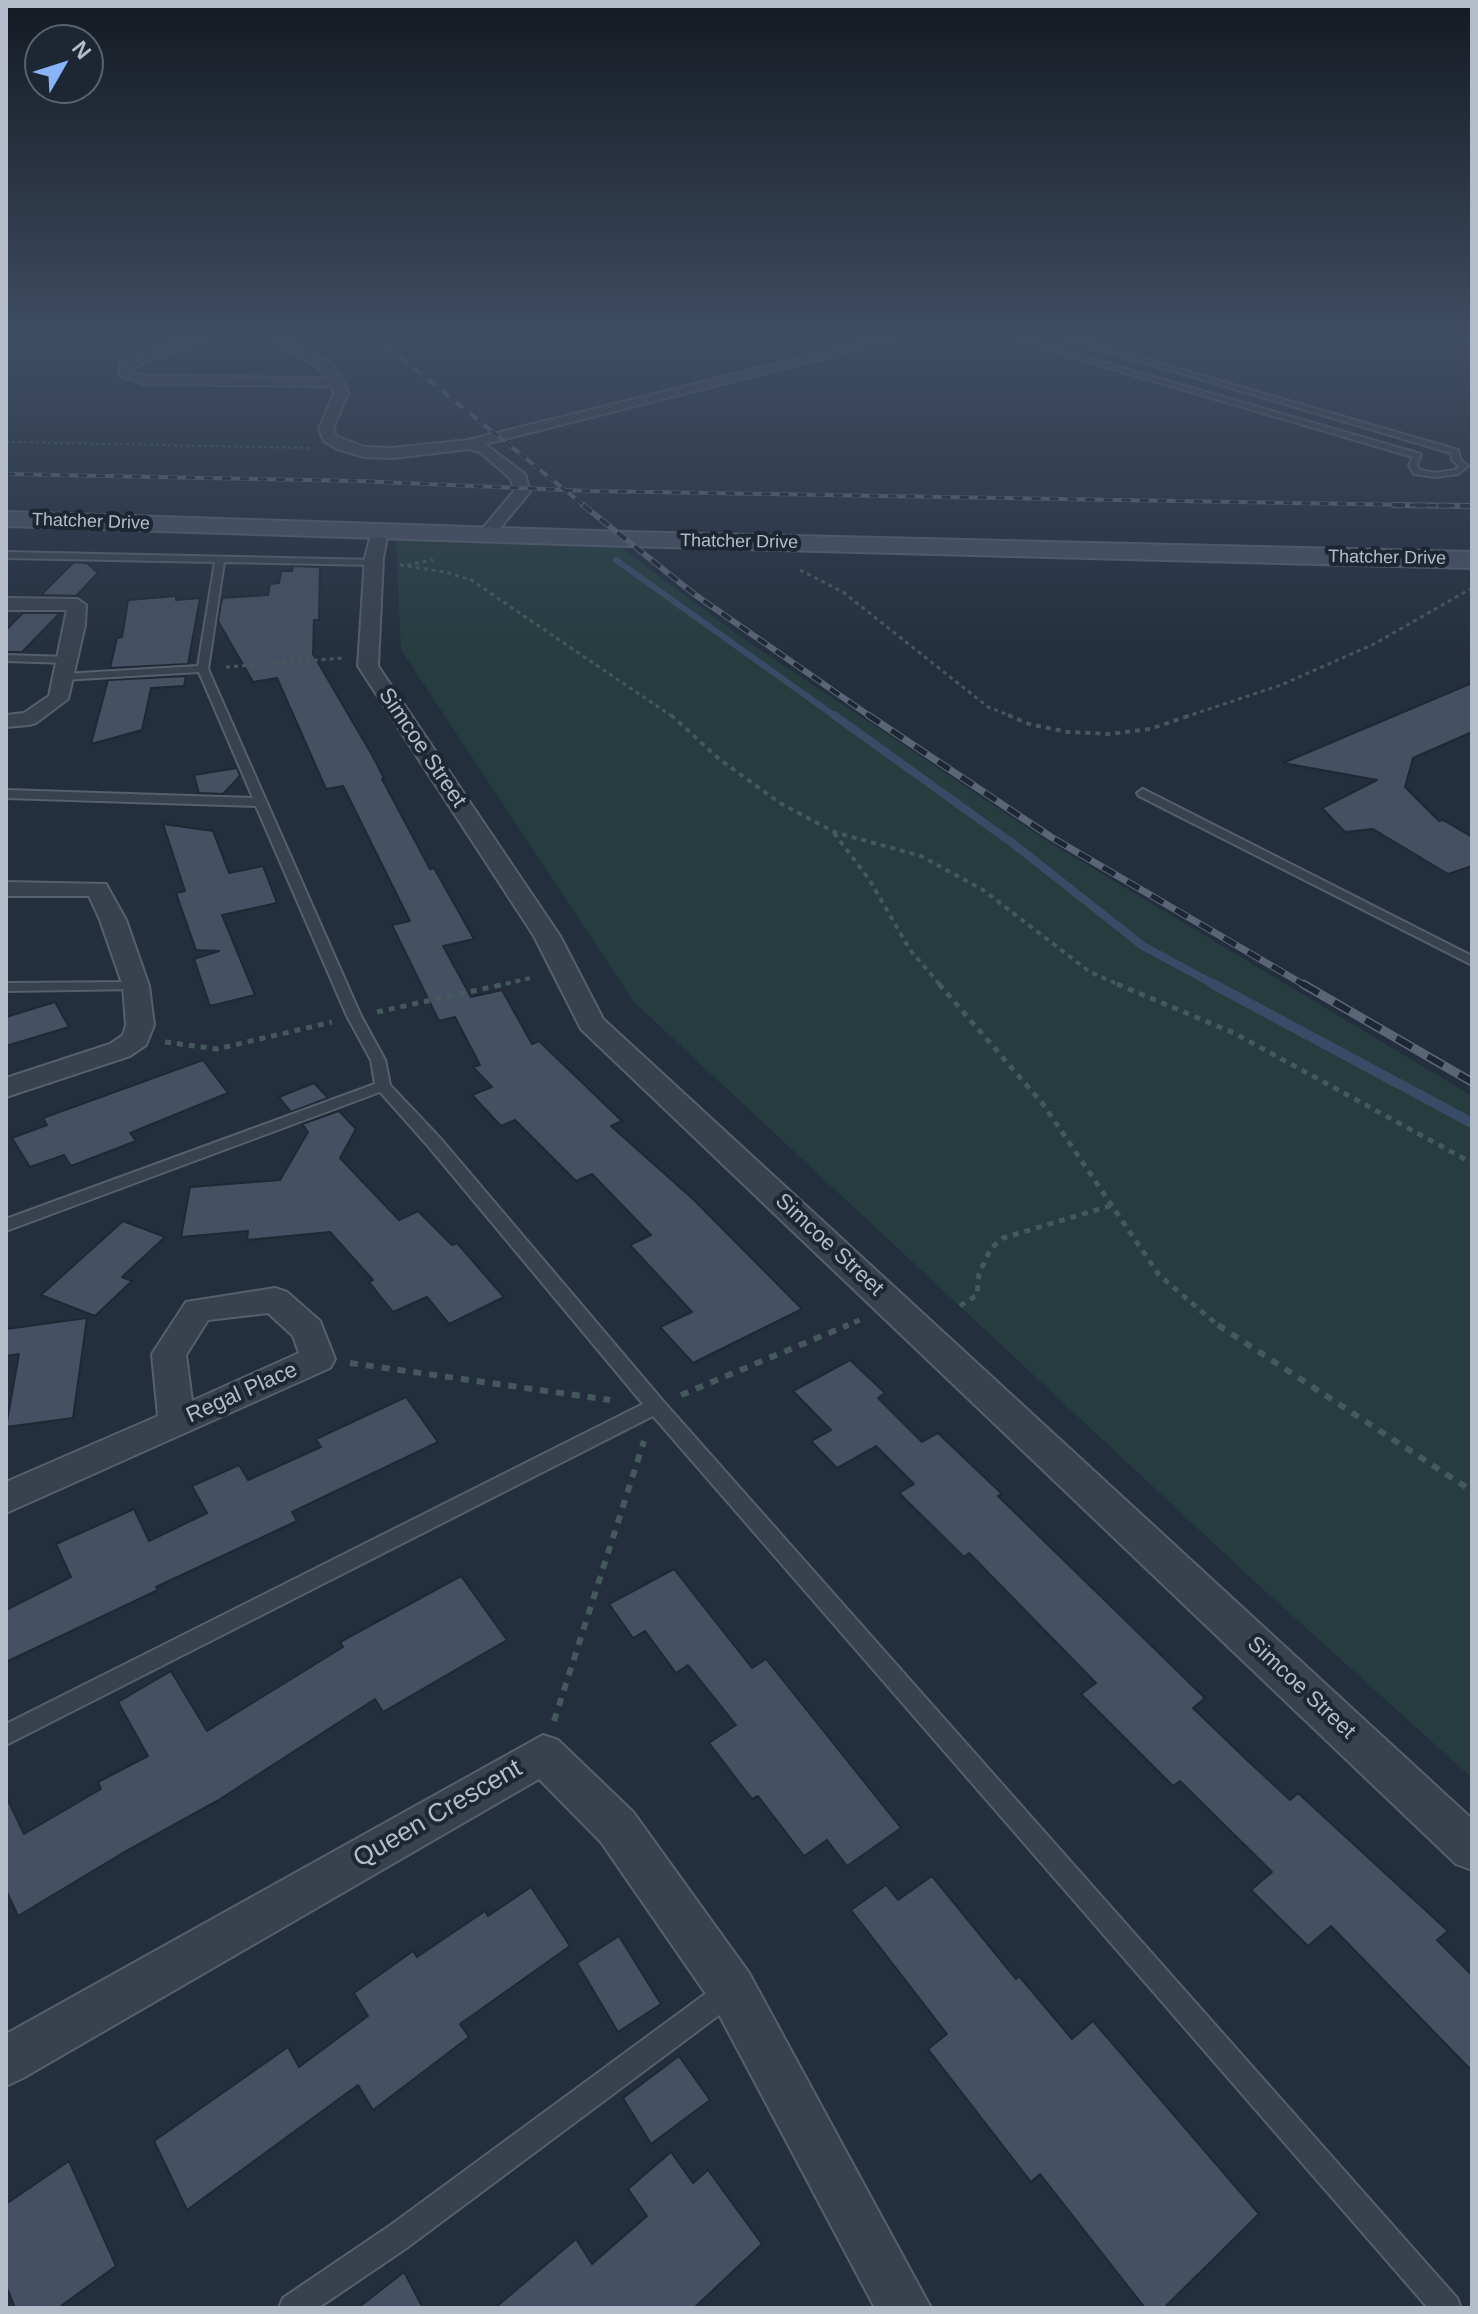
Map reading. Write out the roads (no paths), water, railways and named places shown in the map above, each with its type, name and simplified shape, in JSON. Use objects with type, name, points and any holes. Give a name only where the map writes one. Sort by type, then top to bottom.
[{"type":"main road","name":"Thatcher Drive","points":[[6,519],[377,547],[485,535],[1472,560]]},
{"type":"street","points":[[350,448],[393,453],[436,448]]},
{"type":"street","points":[[482,448],[519,477],[522,492],[485,535]]},
{"type":"street","name":"Simcoe Street","points":[[377,547],[368,666],[547,936],[591,1023],[1472,1849]]},
{"type":"street","points":[[6,604],[77,605],[76,625],[58,699],[29,719],[6,721]]},
{"type":"street","points":[[6,889],[97,889],[113,920],[136,986],[140,1025],[136,1039],[120,1050],[6,1088]]},
{"type":"street","name":"Regal Place","points":[[6,1498],[177,1423],[318,1359],[308,1330],[275,1300],[198,1310],[169,1354],[177,1423]]},
{"type":"street","name":"Queen Crescent","points":[[6,2061],[543,1754],[617,1827],[732,1990],[904,2308]]},
{"type":"lane","points":[[1390,448],[1418,456],[1413,465],[1417,472],[1435,475],[1458,472],[1464,466],[1456,460],[1455,452],[1441,448]]},
{"type":"lane","points":[[6,555],[220,559],[377,547]]},
{"type":"lane","points":[[220,559],[203,669],[354,1016],[378,1060],[383,1086],[434,1142],[656,1406],[1447,2308]]},
{"type":"lane","points":[[6,658],[65,669],[203,669]]},
{"type":"lane","points":[[1143,793],[1472,961]]},
{"type":"lane","points":[[6,794],[259,802]]},
{"type":"lane","points":[[6,987],[136,986]]},
{"type":"lane","points":[[6,1225],[383,1086]]},
{"type":"lane","points":[[6,1735],[656,1406]]},
{"type":"lane","points":[[293,2308],[398,2237],[732,1990]]},
{"type":"waterway","points":[[616,560],[836,717]]},
{"type":"waterway","points":[[834,715],[1015,845],[1143,946],[1217,986]]},
{"type":"waterway","points":[[1213,984],[1472,1123]]},
{"type":"railway","points":[[513,448],[565,490]]},
{"type":"railway","points":[[6,474],[356,481],[565,490]]},
{"type":"railway","points":[[565,490],[1472,506],[1394,505]]},
{"type":"railway","points":[[565,490],[586,507]]},
{"type":"railway","points":[[583,505],[694,594],[871,717]]},
{"type":"railway","points":[[871,717],[1051,837],[1306,986]]},
{"type":"railway","points":[[1303,984],[1472,1082]]}]
